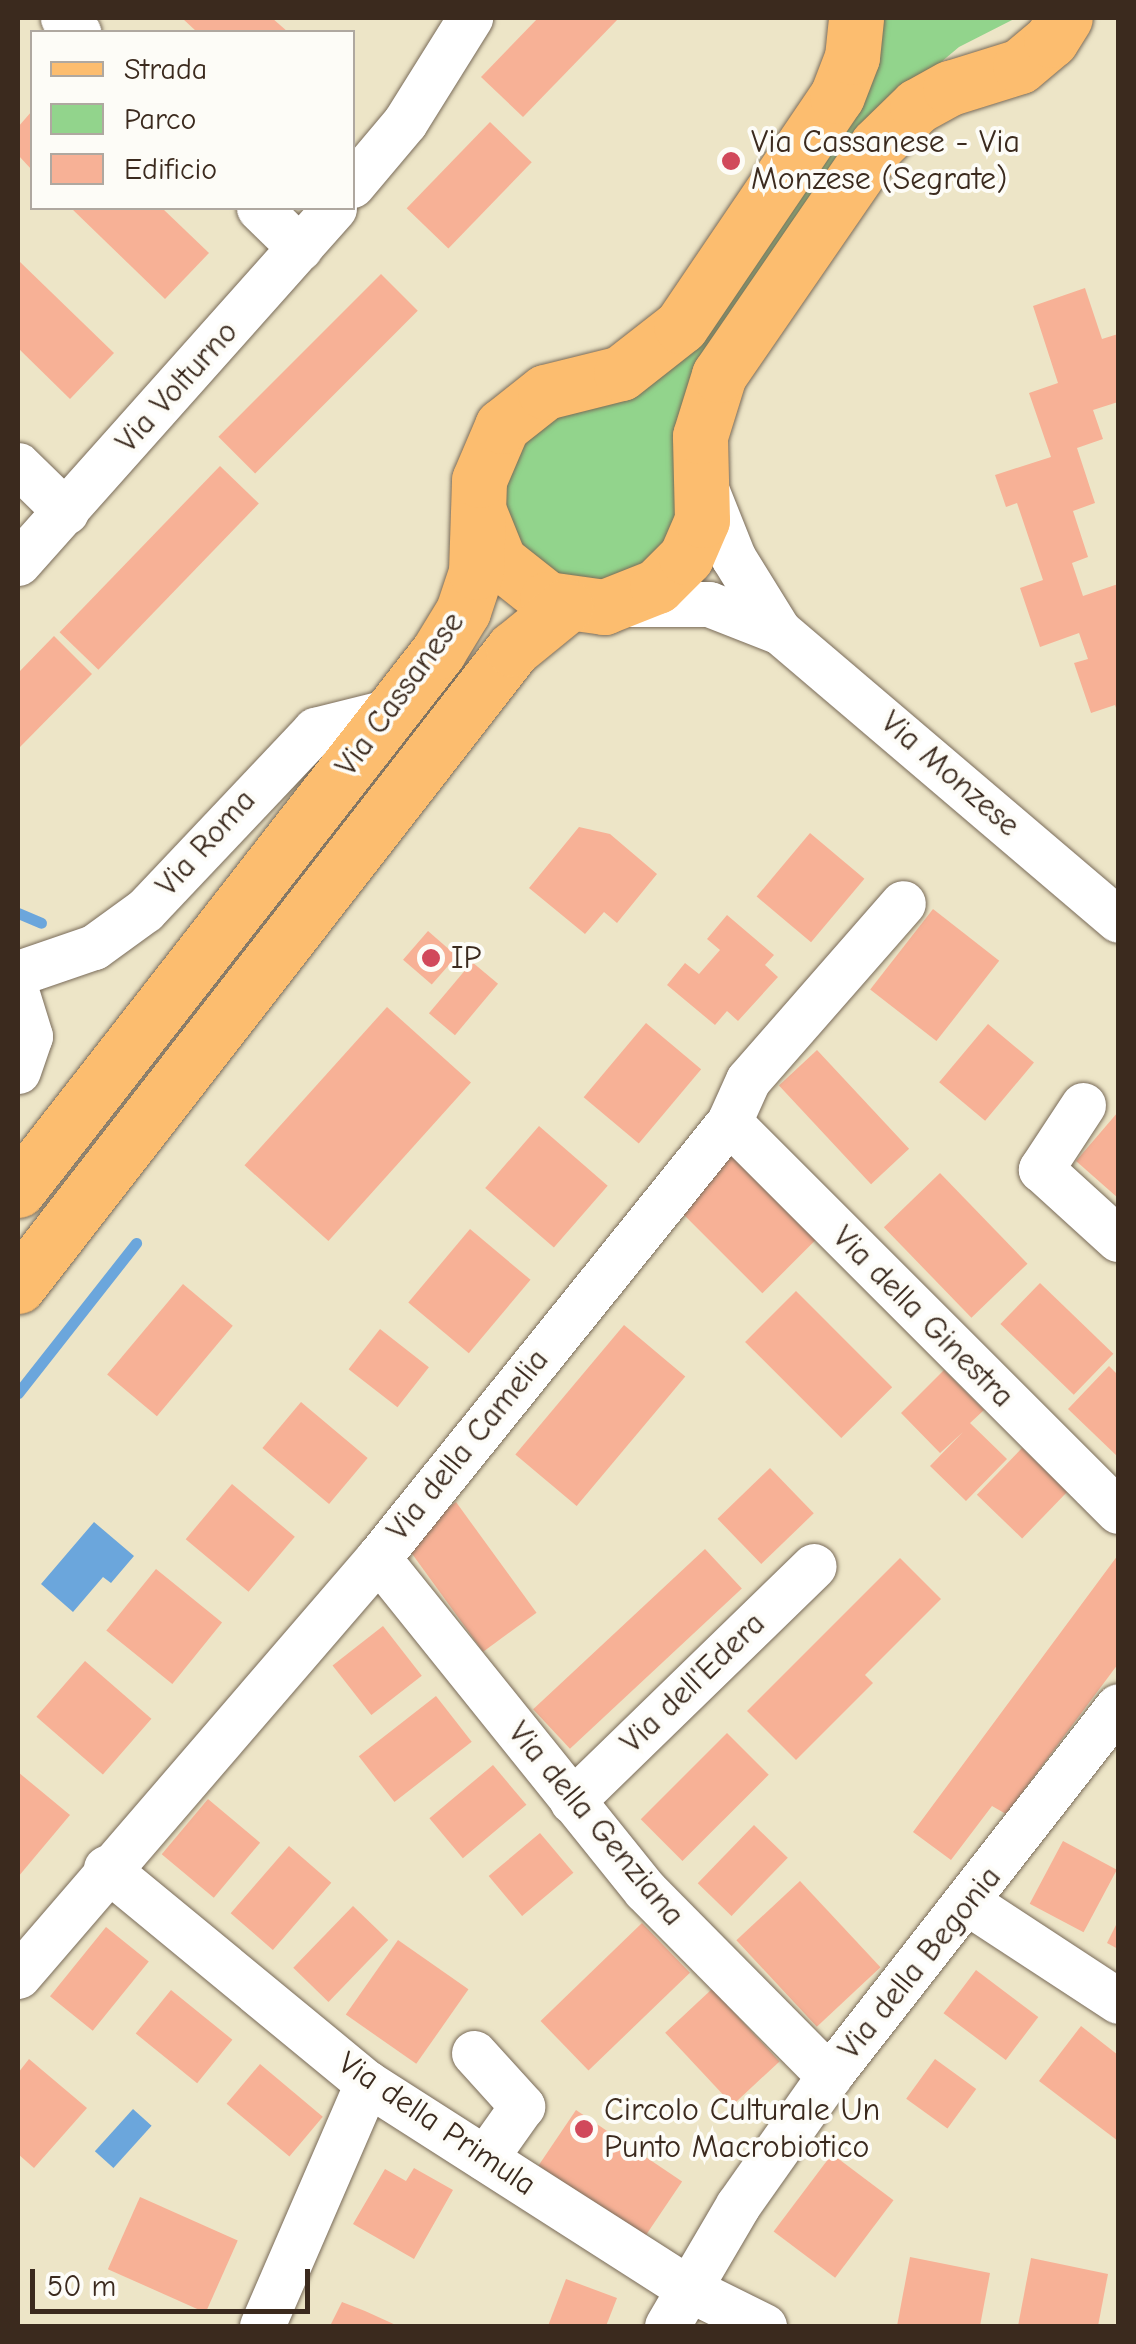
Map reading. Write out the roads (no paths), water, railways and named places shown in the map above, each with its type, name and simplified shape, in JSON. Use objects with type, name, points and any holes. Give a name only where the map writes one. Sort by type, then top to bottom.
[{"type":"main road","name":"Via Cassanese","points":[[18,1190],[391,712],[464,611],[476,572],[486,456],[502,426],[527,403],[621,373],[680,326],[837,96],[852,57],[856,18]]},
{"type":"main road","points":[[479,505],[499,561],[528,589],[566,606],[620,604],[658,586],[686,557],[702,520],[700,436],[718,375],[878,144],[917,106],[950,88],[1020,66],[1065,18]]},
{"type":"main road","name":"Via Cassanese","points":[[18,1286],[513,650],[566,606]]},
{"type":"street","points":[[355,181],[405,122],[470,18]]},
{"type":"street","points":[[261,210],[300,248]]},
{"type":"street","name":"Via Volturno","points":[[18,563],[332,210]]},
{"type":"street","points":[[18,465],[66,512]]},
{"type":"street","points":[[704,484],[740,569],[780,632]]},
{"type":"street","points":[[620,604],[709,604],[780,632]]},
{"type":"street","name":"Via Monzese","points":[[780,632],[1118,920]]},
{"type":"street","name":"Via Roma","points":[[18,973],[94,948],[130,922],[314,730],[391,712]]},
{"type":"street","name":"Via della Camelia","points":[[18,1976],[106,1868],[378,1558],[729,1122],[748,1080],[903,903]]},
{"type":"street","points":[[18,997],[30,1036],[18,1071]]},
{"type":"street","points":[[1083,1105],[1041,1169],[1118,1238]]},
{"type":"street","name":"Via della Ginestra","points":[[729,1122],[1118,1510]]},
{"type":"street","name":"Via della Genziana","points":[[378,1558],[646,1890],[829,2076]]},
{"type":"street","name":"Via dell'Edera","points":[[572,1800],[814,1566]]},
{"type":"street","name":"Via della Begonia","points":[[677,2307],[829,2076],[970,1904],[1118,1706]]},
{"type":"street","name":"Via della Primula","points":[[106,1868],[367,2084],[485,2158],[677,2307],[764,2326]]},
{"type":"street","points":[[970,1904],[1118,2001]]},
{"type":"street","points":[[474,2054],[522,2106],[485,2158]]},
{"type":"street","points":[[262,2326],[367,2084]]},
{"type":"water","points":[[94,1522],[134,1556],[111,1583],[103,1577],[73,1612],[41,1584]]},
{"type":"water","points":[[133,2109],[152,2126],[113,2168],[95,2151]]},
{"type":"waterway","points":[[18,913],[41,923]]},
{"type":"waterway","points":[[18,1393],[136,1243]]},
{"type":"place","name":"Via Cassanese - Via Monzese (Segrate)","points":[[731,161]]},
{"type":"place","name":"IP","points":[[431,958]]},
{"type":"place","name":"Circolo Culturale Un Punto Macrobiotico","points":[[584,2129]]}]
